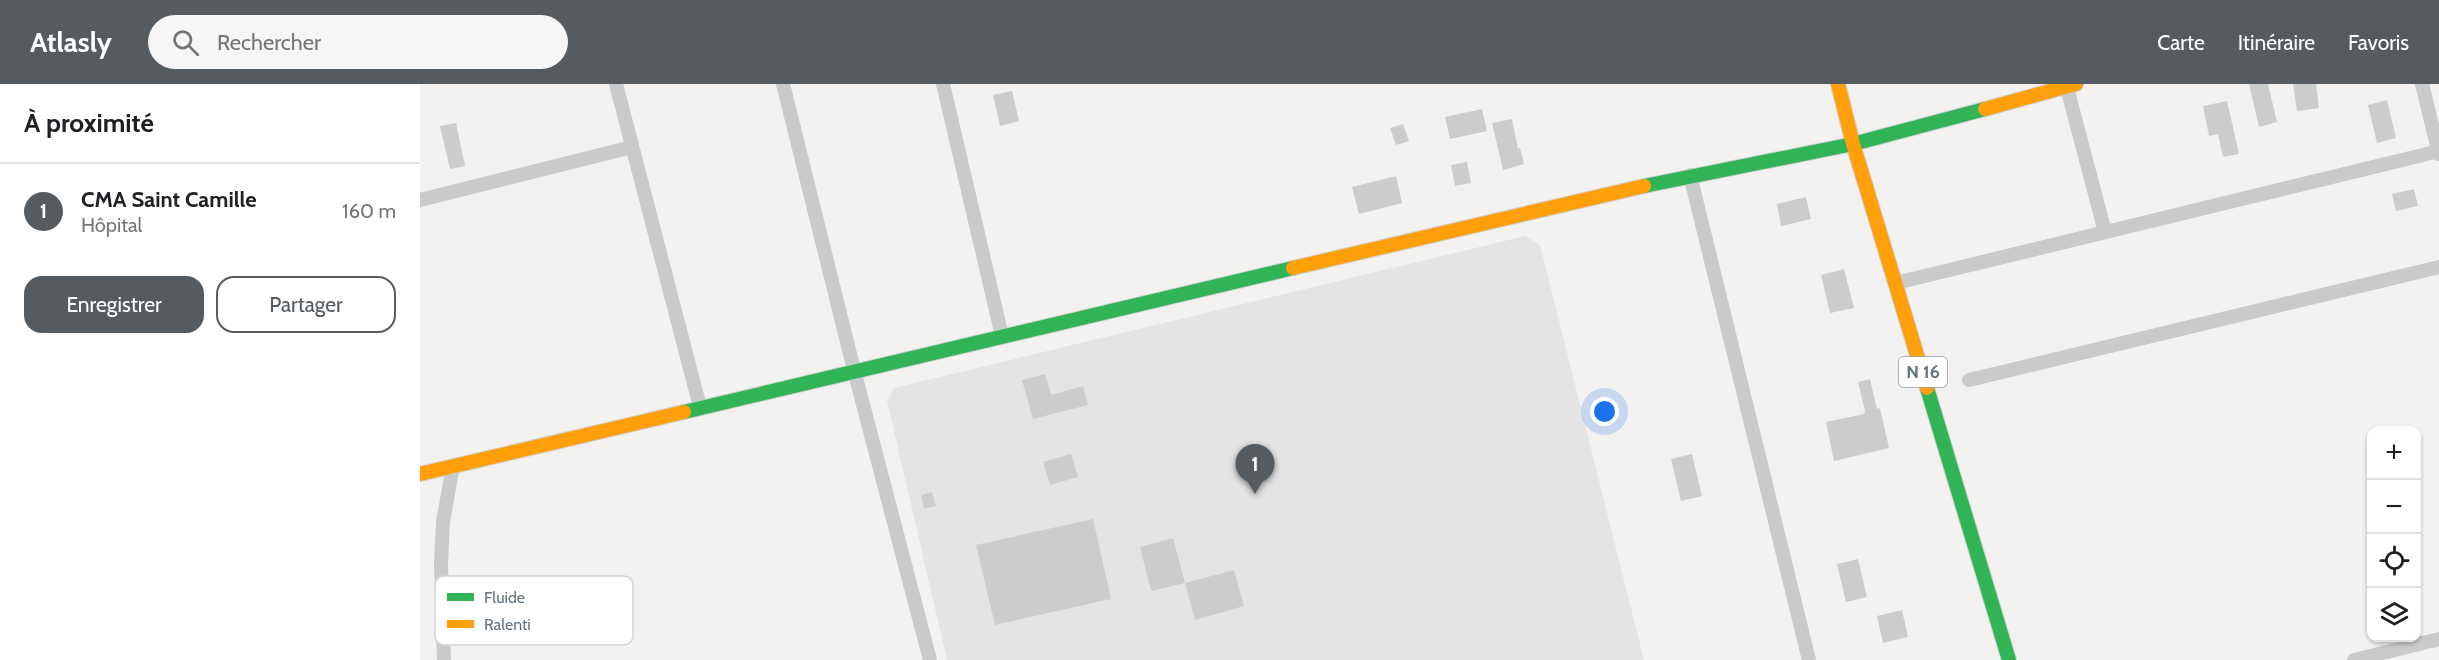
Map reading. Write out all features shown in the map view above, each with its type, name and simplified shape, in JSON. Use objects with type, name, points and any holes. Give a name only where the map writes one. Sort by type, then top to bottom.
[{"type":"main road","name":"N 16","points":[[1838,84],[1853,144],[2010,660]]},
{"type":"main road","points":[[420,474],[1689,175],[1853,144],[2069,85]]},
{"type":"street","points":[[616,84],[700,407]]},
{"type":"street","points":[[783,84],[854,370],[930,660]]},
{"type":"street","points":[[944,84],[1002,336]]},
{"type":"street","points":[[1896,283],[2439,152],[2422,84]]},
{"type":"street","points":[[2069,85],[2105,232]]},
{"type":"street","points":[[420,200],[632,147]]},
{"type":"street","points":[[1689,175],[1809,660]]},
{"type":"street","points":[[1969,380],[2439,267]]},
{"type":"street","points":[[441,576],[443,522],[453,466]]},
{"type":"street","points":[[2354,660],[2439,639]]},
{"type":"street","points":[[444,645],[444,660]]},
{"type":"shaded area","points":[[1525,236],[1540,245],[1644,660],[947,660],[887,401],[894,388]]},
{"type":"building","points":[[2249,84],[2268,84],[2277,122],[2259,127]]},
{"type":"building","points":[[2293,84],[2316,84],[2319,108],[2297,111]]},
{"type":"building","points":[[1012,91],[1019,121],[1000,126],[993,95]]},
{"type":"building","points":[[2387,100],[2396,138],[2377,143],[2368,105]]},
{"type":"building","points":[[2227,101],[2239,154],[2223,157],[2218,134],[2209,136],[2203,106]]},
{"type":"building","points":[[1482,109],[1487,131],[1450,139],[1445,117]]},
{"type":"building","points":[[1512,119],[1518,149],[1520,148],[1524,164],[1503,170],[1492,123]]},
{"type":"building","points":[[456,123],[465,166],[450,169],[440,126]]},
{"type":"building","points":[[1403,124],[1409,141],[1396,145],[1390,128]]},
{"type":"building","points":[[1467,162],[1471,183],[1455,186],[1451,165]]},
{"type":"building","points":[[1396,176],[1402,203],[1359,214],[1352,187]]},
{"type":"building","points":[[2414,189],[2418,206],[2396,211],[2392,194]]},
{"type":"building","points":[[1806,197],[1811,219],[1781,226],[1777,204]]},
{"type":"building","points":[[1844,269],[1854,308],[1830,313],[1821,275]]},
{"type":"building","points":[[1045,374],[1051,395],[1083,386],[1088,405],[1033,419],[1022,380]]},
{"type":"building","points":[[1870,379],[1877,409],[1880,408],[1889,448],[1834,461],[1826,422],[1864,414],[1858,382]]},
{"type":"building","points":[[1071,454],[1078,477],[1050,485],[1043,462]]},
{"type":"building","points":[[1692,454],[1702,496],[1681,501],[1671,459]]},
{"type":"building","points":[[932,492],[936,506],[924,509],[921,495]]},
{"type":"building","points":[[1093,519],[1111,599],[995,625],[976,545]]},
{"type":"building","points":[[1173,538],[1185,583],[1151,591],[1140,547]]},
{"type":"building","points":[[1858,559],[1867,597],[1846,602],[1837,564]]},
{"type":"building","points":[[1234,570],[1244,606],[1195,620],[1185,583]]},
{"type":"building","points":[[1902,610],[1908,637],[1883,643],[1877,616]]},
{"type":"traffic: fast","points":[[1644,186],[1853,144],[1985,109]]},
{"type":"traffic: fast","points":[[684,412],[1293,268]]},
{"type":"traffic: fast","points":[[1927,388],[2009,660]]},
{"type":"traffic: slow","points":[[1838,84],[1853,144],[1927,388]]},
{"type":"traffic: slow","points":[[1985,109],[2076,84]]},
{"type":"traffic: slow","points":[[1293,268],[1644,186]]},
{"type":"traffic: slow","points":[[420,474],[684,412]]},
{"type":"place","name":"CMA Saint Camille","points":[[1255,494]]}]
